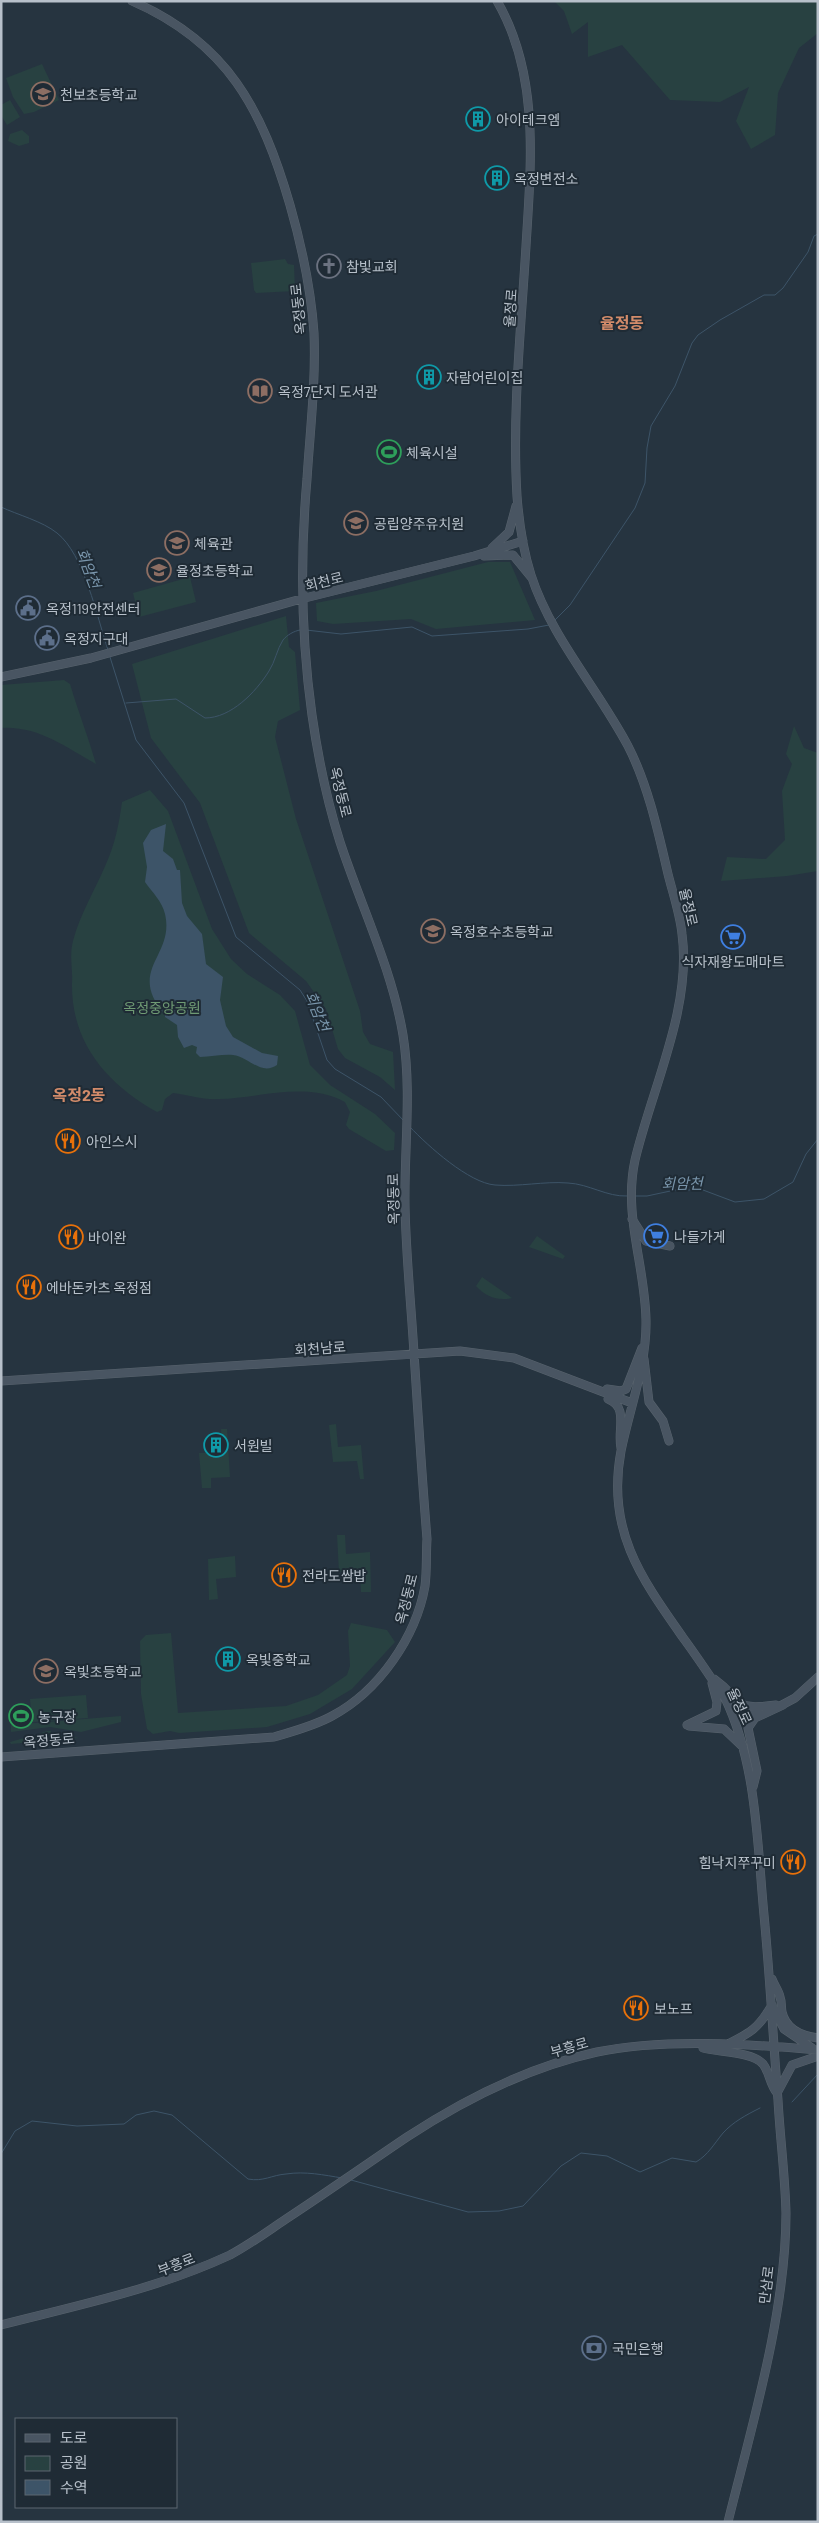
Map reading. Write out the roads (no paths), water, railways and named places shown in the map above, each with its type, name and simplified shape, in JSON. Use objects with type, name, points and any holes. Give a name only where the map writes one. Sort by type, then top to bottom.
[{"type":"main road","name":"옥정동로","points":[[1,1757],[274,1737],[307,1727],[332,1716],[355,1702],[404,1644],[414,1626],[425,1585],[427,1539],[405,1210],[407,1088],[404,1038],[399,1013],[340,840],[321,765],[304,643],[301,599],[306,481],[312,430],[314,334],[302,247],[270,144],[251,103],[227,70],[199,42],[154,11],[132,1]]},
{"type":"main road","name":"율정로","points":[[497,1],[506,17],[516,44],[523,69],[530,111],[528,214],[517,406],[518,496],[523,541],[532,579],[550,617],[612,718],[637,766],[662,848],[683,938],[684,975],[680,1006],[642,1134],[631,1187],[631,1219],[644,1295],[646,1342]]},
{"type":"main road","points":[[485,553],[498,544],[509,532],[518,496]]},
{"type":"main road","name":"회천로","points":[[1,676],[91,658],[301,599],[474,556],[523,541]]},
{"type":"main road","points":[[474,556],[513,555],[532,579]]},
{"type":"main road","points":[[631,1219],[646,1240],[670,1246]]},
{"type":"main road","points":[[646,1342],[644,1356],[649,1402],[663,1421],[669,1441]]},
{"type":"main road","points":[[593,1387],[621,1391],[626,1389],[646,1342]]},
{"type":"main road","name":"회천남로","points":[[1,1381],[460,1351],[514,1358],[632,1403]]},
{"type":"main road","name":"율정로","points":[[644,1356],[621,1451],[616,1492],[623,1531],[641,1578],[725,1698],[735,1719],[744,1748],[751,1791],[775,2047]]},
{"type":"main road","points":[[593,1387],[619,1406],[621,1412],[618,1436],[621,1451]]},
{"type":"main road","points":[[708,1674],[724,1686],[737,1702],[747,1708],[783,1705]]},
{"type":"main road","points":[[708,1674],[717,1702],[716,1711],[686,1726],[724,1729],[744,1748]]},
{"type":"main road","points":[[751,1791],[757,1771],[748,1728],[755,1718],[783,1705],[802,1693],[818,1677]]},
{"type":"main road","points":[[735,1719],[783,1705]]},
{"type":"main road","points":[[769,1974],[780,1996],[782,2015],[789,2025],[795,2032],[805,2037],[818,2038]]},
{"type":"main road","points":[[725,2045],[752,2033],[761,2024],[772,2005]]},
{"type":"main road","points":[[772,2005],[784,2029],[796,2040],[817,2054]]},
{"type":"main road","points":[[689,2045],[758,2059],[766,2068],[770,2084],[777,2093],[792,2065],[817,2054]]},
{"type":"main road","name":"부흥로","points":[[1,2325],[135,2291],[185,2275],[232,2253],[444,2114],[521,2075],[597,2052],[628,2047],[725,2045],[775,2047],[817,2054]]},
{"type":"main road","name":"만삼로","points":[[728,2522],[767,2357],[779,2286],[786,2213],[775,2047]]},
{"type":"water","points":[[166,824],[163,851],[173,859],[177,870],[180,870],[182,903],[187,916],[202,934],[206,964],[223,977],[220,1000],[226,1026],[233,1037],[262,1053],[278,1056],[277,1065],[271,1068],[260,1067],[239,1056],[233,1055],[200,1057],[196,1053],[197,1047],[192,1045],[184,1048],[178,1037],[177,1025],[165,1017],[154,999],[150,986],[150,974],[164,941],[166,929],[165,914],[162,905],[145,882],[147,867],[143,843],[151,830]]},
{"type":"waterway","points":[[554,621],[570,605],[635,508],[645,483],[647,448],[651,426],[675,386],[692,343],[698,335],[720,320],[764,295],[775,295],[783,288],[808,252],[814,236],[818,234]]},
{"type":"waterway","name":"회암천","points":[[1,507],[44,525],[57,533],[66,543],[82,571],[108,650]]},
{"type":"waterway","points":[[306,630],[341,634],[412,627],[432,636],[528,629],[549,625]]},
{"type":"waterway","points":[[126,703],[176,699],[205,718],[224,714],[250,695],[264,679],[286,636],[300,630]]},
{"type":"waterway","name":"회암천","points":[[110,657],[136,740],[184,803],[236,937],[300,990],[307,1001],[327,1060],[335,1069],[381,1097],[404,1121]]},
{"type":"waterway","name":"회암천","points":[[410,1127],[427,1144],[461,1171],[485,1183],[495,1185],[568,1183],[612,1195],[627,1196]]},
{"type":"waterway","name":"회암천","points":[[634,1196],[647,1196],[675,1190],[703,1190],[735,1202],[764,1199],[793,1182],[806,1154],[818,1139]]},
{"type":"waterway","points":[[792,2102],[818,2074]]},
{"type":"waterway","points":[[351,2180],[468,2212],[499,2211],[523,2206],[561,2166],[581,2153],[607,2156],[640,2172],[672,2158],[696,2162],[707,2153],[731,2125],[760,2108]]},
{"type":"waterway","points":[[1,2154],[15,2131],[32,2121],[77,2126],[124,2124],[136,2115],[154,2111],[172,2115],[248,2179],[258,2180],[300,2173],[342,2178]]},
{"type":"place","name":"천보초등학교","points":[[43,94]]},
{"type":"place","name":"아이테크엠","points":[[478,119]]},
{"type":"place","name":"옥정변전소","points":[[497,178]]},
{"type":"place","name":"참빛교회","points":[[329,266]]},
{"type":"place","name":"자람어린이집","points":[[429,377]]},
{"type":"place","name":"옥정7단지 도서관","points":[[260,391]]},
{"type":"place","name":"체육시설","points":[[389,452]]},
{"type":"place","name":"공립양주유치원","points":[[356,523]]},
{"type":"place","name":"체육관","points":[[177,543]]},
{"type":"place","name":"율정초등학교","points":[[159,570]]},
{"type":"place","name":"옥정119안전센터","points":[[28,608]]},
{"type":"place","name":"옥정지구대","points":[[47,638]]},
{"type":"place","name":"옥정호수초등학교","points":[[433,931]]},
{"type":"place","name":"식자재왕도매마트","points":[[733,937]]},
{"type":"place","name":"아인스시","points":[[68,1141]]},
{"type":"place","name":"나들가게","points":[[656,1236]]},
{"type":"place","name":"바이완","points":[[71,1237]]},
{"type":"place","name":"에바돈카츠 옥정점","points":[[29,1287]]},
{"type":"place","name":"서원빌","points":[[216,1445]]},
{"type":"place","name":"전라도쌈밥","points":[[284,1575]]},
{"type":"place","name":"옥빛중학교","points":[[228,1659]]},
{"type":"place","name":"옥빛초등학교","points":[[46,1671]]},
{"type":"place","name":"농구장","points":[[21,1716]]},
{"type":"place","name":"힘낙지쭈꾸미","points":[[793,1862]]},
{"type":"place","name":"보노프","points":[[636,2008]]},
{"type":"place","name":"국민은행","points":[[594,2348]]},
{"type":"district","name":"율정동","points":[[622,322]]},
{"type":"district","name":"옥정2동","points":[[79,1094]]},
{"type":"park label","name":"옥정중앙공원","points":[[162,1007]]}]
